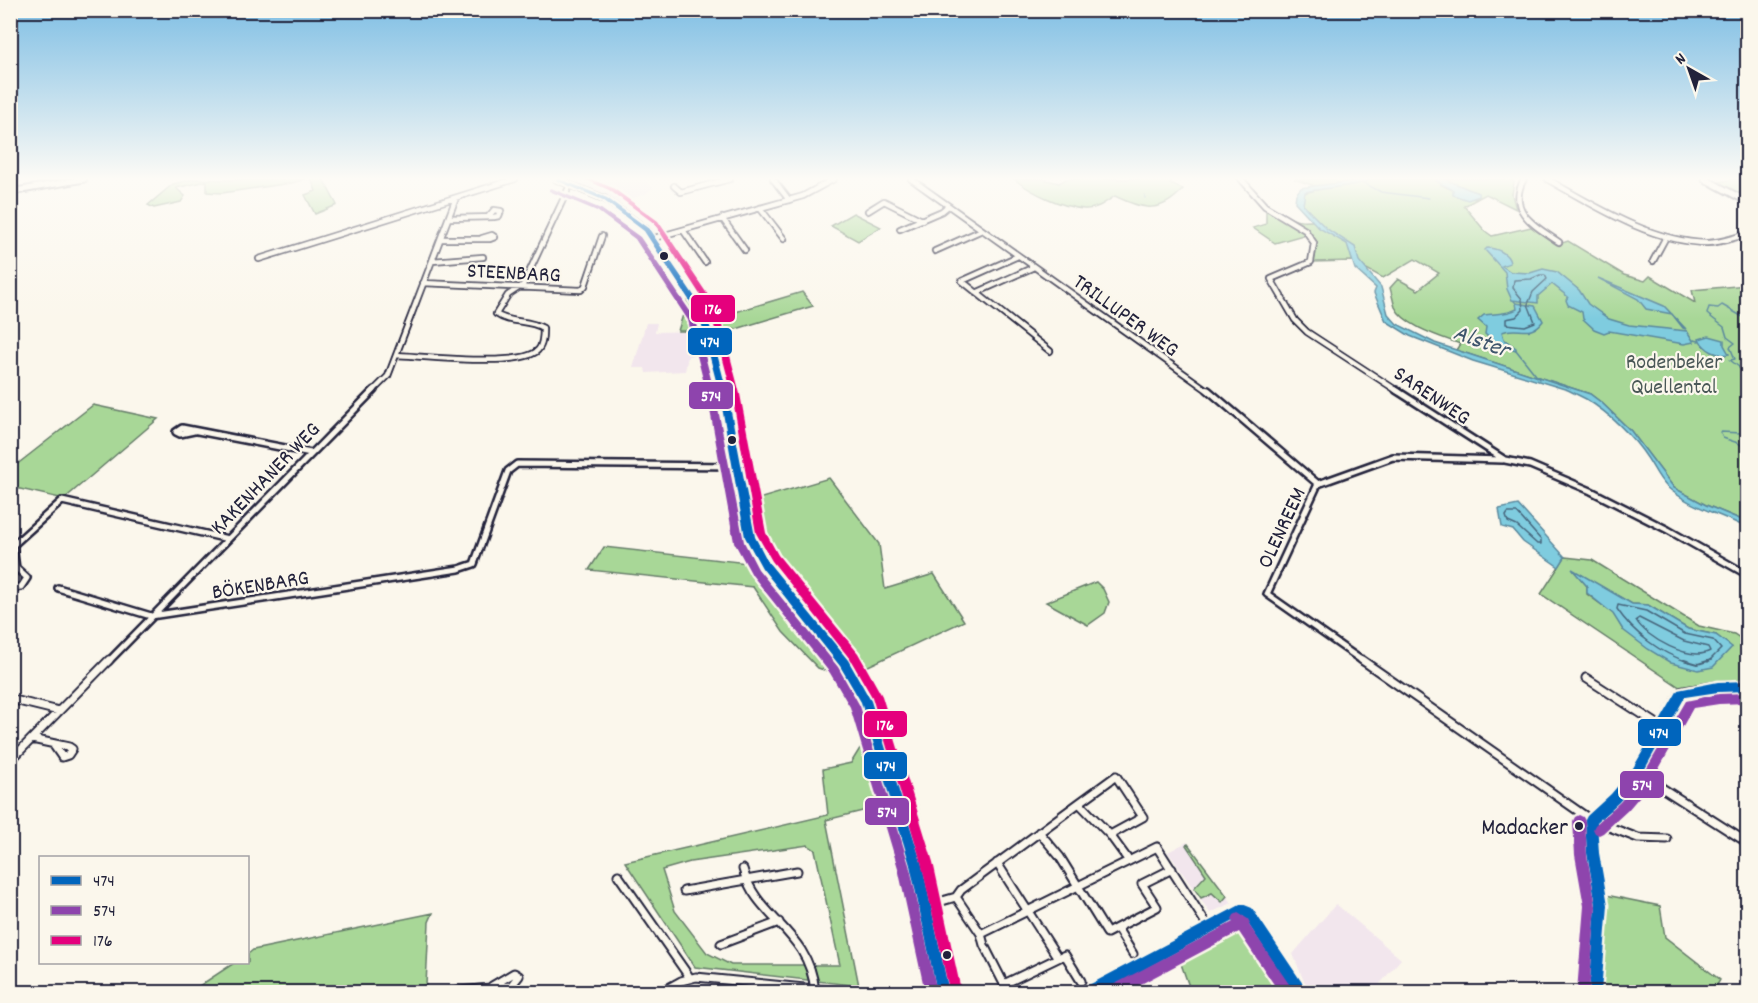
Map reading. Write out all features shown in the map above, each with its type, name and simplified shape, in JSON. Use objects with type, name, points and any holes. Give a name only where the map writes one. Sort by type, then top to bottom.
[{"type":"main road","points":[[642,226],[654,238],[703,315],[724,396],[746,522],[758,555],[838,655],[861,689],[908,835],[926,906],[943,993]]},
{"type":"main road","points":[[1595,993],[1602,905],[1591,820],[1615,798],[1637,772],[1682,693],[1718,687],[1748,686]]},
{"type":"main road","points":[[1090,993],[1242,910],[1248,912],[1300,993]]},
{"type":"street","points":[[259,259],[366,226]]},
{"type":"street","name":"KAKENHANER WEG","points":[[10,761],[388,376],[446,226]]},
{"type":"street","points":[[396,355],[485,360],[531,356],[539,350],[543,328],[536,322],[505,319],[495,314],[508,295],[523,285],[551,226]]},
{"type":"street","points":[[654,238],[697,226]]},
{"type":"street","points":[[728,226],[745,250]]},
{"type":"street","points":[[774,226],[784,239]]},
{"type":"street","points":[[900,229],[908,226]]},
{"type":"street","name":"TRILLUPER WEG","points":[[976,226],[1224,402],[1318,484]]},
{"type":"street","name":"SARENWEG","points":[[1298,226],[1306,230],[1313,241],[1315,253],[1311,262],[1271,279],[1298,323],[1505,460],[1530,465],[1609,500],[1748,575]]},
{"type":"street","points":[[1535,226],[1559,242]]},
{"type":"street","points":[[1642,226],[1666,237],[1708,243],[1748,234]]},
{"type":"street","points":[[683,230],[705,262]]},
{"type":"street","points":[[935,251],[982,230]]},
{"type":"street","name":"STEENBARG","points":[[423,283],[581,290],[585,286],[602,236]]},
{"type":"street","points":[[1653,261],[1666,237]]},
{"type":"street","points":[[441,239],[482,238]]},
{"type":"street","points":[[1018,256],[962,282],[1050,351]]},
{"type":"street","points":[[432,261],[483,257]]},
{"type":"street","points":[[976,293],[1034,267]]},
{"type":"street","points":[[194,431],[311,453]]},
{"type":"street","name":"OLENREEM","points":[[1505,460],[1393,457],[1318,484],[1298,522],[1267,594],[1591,820]]},
{"type":"street","name":"BÖKENBARG","points":[[151,616],[447,571],[474,564],[507,471],[517,465],[736,466]]},
{"type":"street","points":[[10,588],[21,587],[27,578],[18,573],[14,566],[12,547],[62,501],[228,539]]},
{"type":"street","points":[[58,588],[151,616]]},
{"type":"street","points":[[1586,678],[1662,727]]},
{"type":"street","points":[[10,699],[59,711]]},
{"type":"street","points":[[32,739],[53,744]]},
{"type":"street","points":[[1637,772],[1748,843]]},
{"type":"street","points":[[926,906],[957,897],[961,890],[1116,776],[1143,817],[1110,835]]},
{"type":"street","points":[[1079,803],[1110,835],[1129,861]]},
{"type":"street","points":[[1591,820],[1641,839],[1655,841],[1667,839]]},
{"type":"street","points":[[1039,832],[1060,857],[1107,933],[1157,907],[1142,884],[1172,869]]},
{"type":"street","points":[[981,934],[1157,847],[1209,928]]},
{"type":"street","points":[[997,863],[1030,911],[1058,958]]},
{"type":"street","points":[[743,869],[745,880],[753,895],[804,949],[815,975],[815,991]]},
{"type":"street","points":[[684,891],[797,871]]},
{"type":"street","points":[[618,875],[690,978]]},
{"type":"street","points":[[957,897],[981,934],[984,945],[1004,984],[1065,955],[1081,981]]},
{"type":"street","points":[[721,944],[780,922]]},
{"type":"street","points":[[1117,928],[1133,954]]},
{"type":"street","points":[[661,993],[676,983],[690,978],[844,993]]},
{"type":"street","points":[[449,993],[492,986]]},
{"type":"shaded area","points":[[646,323],[657,323],[655,332],[701,331],[705,334],[710,354],[688,356],[685,371],[646,373],[645,368],[633,368]]},
{"type":"shaded area","points":[[1187,842],[1232,903],[1210,913],[1168,852]]},
{"type":"shaded area","points":[[1336,904],[1401,959],[1373,992],[1313,992],[1305,984],[1293,954]]},
{"type":"green space","points":[[831,226],[879,226],[881,227],[858,241]]},
{"type":"green space","name":"Rodenbeker Quellental","points":[[1260,226],[1481,226],[1492,236],[1531,227],[1557,245],[1568,241],[1624,275],[1645,281],[1650,276],[1695,303],[1692,290],[1747,285],[1747,522],[1706,505],[1674,488],[1631,431],[1590,394],[1456,350],[1460,344],[1424,330],[1406,320],[1395,307],[1390,288],[1398,279],[1418,290],[1439,273],[1415,259],[1383,278],[1352,261],[1313,262],[1316,247],[1310,233],[1275,243],[1253,228]]},
{"type":"green space","points":[[802,292],[813,306],[716,335],[709,320]]},
{"type":"green space","points":[[688,298],[701,331],[678,331]]},
{"type":"green space","points":[[93,405],[158,419],[64,499],[11,487],[11,469]]},
{"type":"green space","points":[[829,478],[879,544],[885,589],[934,574],[964,621],[845,677],[818,668],[783,632],[753,587],[589,570],[604,547],[747,563],[735,506]]},
{"type":"green space","points":[[1565,557],[1592,560],[1699,626],[1734,634],[1747,643],[1747,683],[1719,682],[1681,688],[1541,594]],"holes":[[[1574,571],[1632,604],[1648,605],[1688,629],[1716,635],[1731,647],[1623,630],[1614,614],[1587,594],[1587,586]]]},
{"type":"green space","points":[[1096,582],[1103,589],[1109,602],[1105,613],[1088,625],[1046,602]]},
{"type":"green space","points":[[870,732],[891,804],[826,820],[859,986],[695,967],[625,862],[828,815],[823,769],[851,763]],"holes":[[[808,845],[815,850],[840,965],[731,965],[707,953],[675,911],[662,870],[690,862]]]},
{"type":"green space","points":[[1188,844],[1227,896],[1222,902],[1212,893],[1201,898],[1194,888],[1206,875],[1186,845]]},
{"type":"green space","points":[[1601,894],[1660,906],[1665,937],[1720,980],[1713,992],[1595,992]]},
{"type":"green space","points":[[433,913],[429,922],[426,985],[385,992],[190,992],[232,964],[249,964],[249,953],[253,950]]},
{"type":"green space","points":[[1246,924],[1281,983],[1272,992],[1191,992],[1180,961]]},
{"type":"water","points":[[1317,226],[1324,226],[1355,247],[1359,261],[1381,287],[1388,314],[1397,324],[1435,343],[1590,394],[1631,431],[1674,488],[1706,505],[1747,522],[1747,528],[1695,505],[1666,486],[1642,450],[1628,434],[1586,399],[1568,390],[1473,361],[1410,336],[1386,321],[1374,293],[1376,288],[1355,269],[1347,244]]},
{"type":"water","points":[[1487,248],[1498,250],[1507,256],[1510,263],[1502,266],[1511,272],[1530,273],[1543,269],[1557,272],[1579,290],[1588,304],[1609,319],[1629,325],[1687,331],[1694,342],[1684,344],[1609,331],[1604,333],[1594,329],[1583,319],[1582,312],[1568,305],[1566,300],[1568,297],[1552,284],[1538,296],[1538,303],[1512,300],[1507,289],[1505,272],[1485,250]]},
{"type":"water","points":[[1598,278],[1664,306],[1672,314],[1646,309],[1638,299]]},
{"type":"water","points":[[1516,303],[1535,306],[1543,321],[1528,331],[1502,332],[1504,339],[1516,350],[1496,344],[1485,334],[1486,327],[1478,320],[1484,315],[1513,311],[1517,309]]},
{"type":"water","points":[[1709,336],[1724,340],[1729,354],[1712,352],[1699,339]]},
{"type":"water","points":[[1518,505],[1565,557],[1559,567],[1523,542],[1513,530],[1502,527],[1499,509]]},
{"type":"water","points":[[1572,569],[1632,604],[1648,605],[1688,629],[1716,635],[1732,647],[1713,667],[1698,670],[1671,663],[1623,630],[1613,614],[1587,593],[1587,586]]},
{"type":"waterway","points":[[1740,368],[1730,360],[1735,359],[1730,347],[1735,343],[1727,337],[1724,327],[1707,314],[1709,307],[1718,308],[1722,305],[1743,317],[1748,315]]},
{"type":"waterway","points":[[1694,340],[1699,341]]},
{"type":"waterway","name":"Alster","points":[[1516,350],[1539,379]]},
{"type":"waterway","points":[[1740,368],[1748,369]]},
{"type":"waterway","points":[[1740,368],[1748,374]]},
{"type":"waterway","points":[[1748,430],[1742,427],[1742,433],[1720,432],[1723,438],[1738,443],[1748,450]]},
{"type":"transit line","name":"574","points":[[621,226],[638,238],[692,320],[712,399],[739,542],[755,572],[834,670],[855,706],[904,868],[931,992]]},
{"type":"transit line","name":"474","points":[[641,226],[647,230],[703,315],[724,396],[750,537],[765,565],[844,663],[866,701],[916,865],[943,992]]},
{"type":"transit line","name":"176","points":[[659,226],[714,310],[736,394],[761,533],[775,558],[854,656],[877,696],[927,862],[955,990]]},
{"type":"transit line","name":"474","points":[[1591,820],[1615,798],[1637,772],[1682,693],[1718,687],[1748,686]]},
{"type":"transit line","name":"574","points":[[1599,829],[1624,806],[1647,779],[1690,704],[1719,699],[1748,698]]},
{"type":"transit line","name":"474","points":[[1591,820],[1593,853],[1602,905],[1595,992]]},
{"type":"transit line","name":"574","points":[[1579,821],[1581,855],[1590,906],[1583,991]]},
{"type":"transit line","name":"474","points":[[1090,992],[1242,910],[1248,912]]},
{"type":"transit line","name":"474","points":[[1248,912],[1300,992]]},
{"type":"transit line","name":"574","points":[[1238,919],[1286,992]]},
{"type":"transit line","name":"574","points":[[1114,992],[1244,923]]},
{"type":"place","name":"Madacker","points":[[1579,826]]}]
